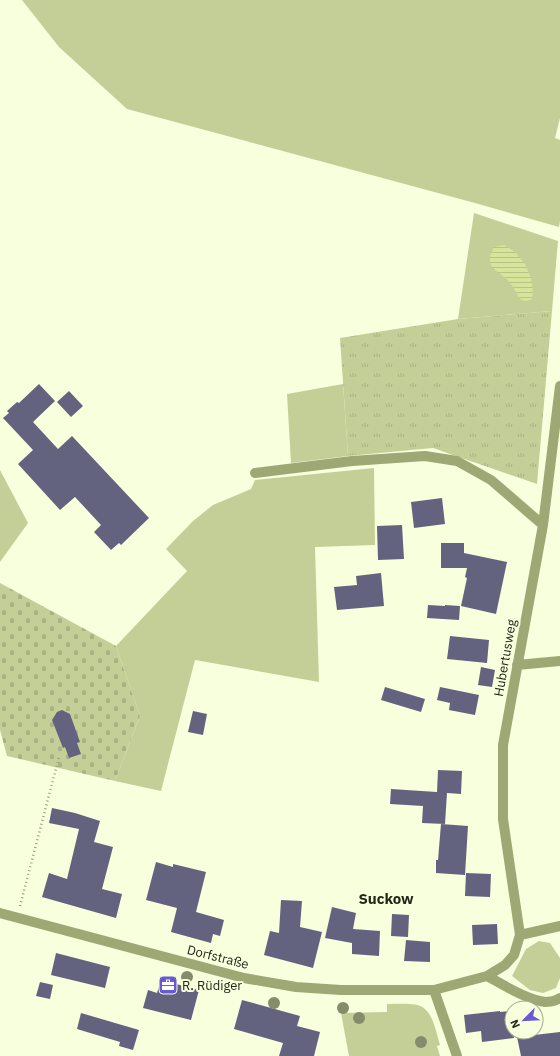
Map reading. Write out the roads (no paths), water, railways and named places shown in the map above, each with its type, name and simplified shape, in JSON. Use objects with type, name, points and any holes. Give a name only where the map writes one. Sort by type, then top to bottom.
[{"type":"street","name":"Hubertusweg","points":[[520,935],[503,819],[503,745],[543,525],[560,386]]},
{"type":"street","points":[[255,473],[352,461],[425,456],[457,461],[491,480],[543,525]]},
{"type":"street","points":[[517,665],[560,661]]},
{"type":"street","name":"Dorfstraße","points":[[0,913],[252,979],[296,987],[341,990],[434,990],[487,976],[505,965],[514,955],[520,935]]},
{"type":"street","points":[[520,935],[559,929]]},
{"type":"street","points":[[487,976],[537,1000],[546,1002],[554,1001],[560,998]]},
{"type":"street","points":[[434,990],[457,1056]]},
{"type":"place","name":"R. Rüdiger","points":[[168,985]]},
{"type":"district","name":"Suckow","points":[[386,898]]}]
